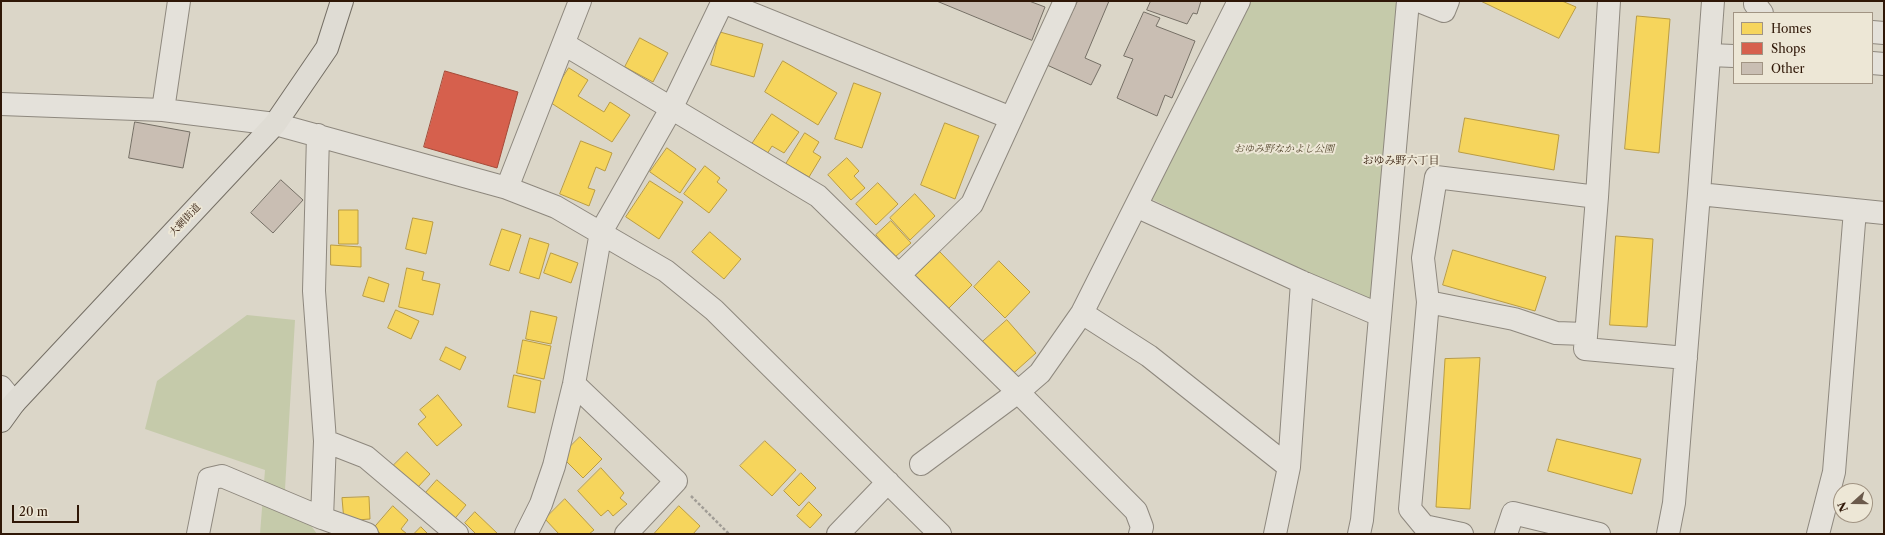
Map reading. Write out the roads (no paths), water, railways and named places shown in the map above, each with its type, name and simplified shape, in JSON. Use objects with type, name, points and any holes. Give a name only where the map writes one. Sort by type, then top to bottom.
[{"type":"main road","name":"大網街道","points":[[1,421],[7,395],[274,124],[327,48],[342,1]]},
{"type":"street","points":[[163,110],[179,1]]},
{"type":"street","points":[[507,188],[580,1]]},
{"type":"street","points":[[526,534],[541,504],[554,466],[574,384],[601,232],[671,109],[723,1],[1011,118]]},
{"type":"street","points":[[899,275],[972,204],[1065,1]]},
{"type":"street","points":[[921,464],[1018,392],[1040,373],[1082,313],[1239,1]]},
{"type":"street","points":[[1359,534],[1362,520],[1408,1]]},
{"type":"street","points":[[1419,1],[1444,11],[1448,1]]},
{"type":"street","points":[[1609,1],[1597,197],[1585,349],[1686,358]]},
{"type":"street","points":[[1668,534],[1674,503],[1713,1]]},
{"type":"street","points":[[1756,1],[1755,4],[1761,12]]},
{"type":"street","points":[[1873,32],[1884,33]]},
{"type":"street","points":[[564,44],[818,196],[1018,392],[1136,511],[1142,527],[1140,534]]},
{"type":"street","points":[[1709,55],[1733,56]]},
{"type":"street","points":[[1873,64],[1884,64]]},
{"type":"street","points":[[1,104],[163,110],[274,124],[507,188],[556,207],[666,271],[714,310],[940,534]]},
{"type":"street","points":[[318,135],[314,291],[325,441],[322,518]]},
{"type":"street","points":[[1462,534],[1424,526],[1410,509],[1428,302],[1423,258],[1436,177],[1597,197]]},
{"type":"street","points":[[1699,194],[1884,214]]},
{"type":"street","points":[[1136,206],[1302,282],[1380,315]]},
{"type":"street","points":[[1818,534],[1834,472],[1855,210]]},
{"type":"street","points":[[1275,534],[1288,467],[1302,282]]},
{"type":"street","points":[[1428,302],[1514,319],[1556,334],[1586,334]]},
{"type":"street","points":[[1082,313],[1149,356],[1288,467]]},
{"type":"street","points":[[574,384],[676,481],[626,534]]},
{"type":"street","points":[[325,441],[366,457],[457,534]]},
{"type":"street","points":[[198,534],[209,479],[222,476],[322,518],[368,534]]},
{"type":"street","points":[[838,534],[888,482]]},
{"type":"street","points":[[1506,534],[1513,513],[1599,534]]},
{"type":"district","name":"おゆみ野六丁目","points":[[1401,161]]},
{"type":"park label","name":"おゆみ野なかよし公園","points":[[1284,149]]}]
